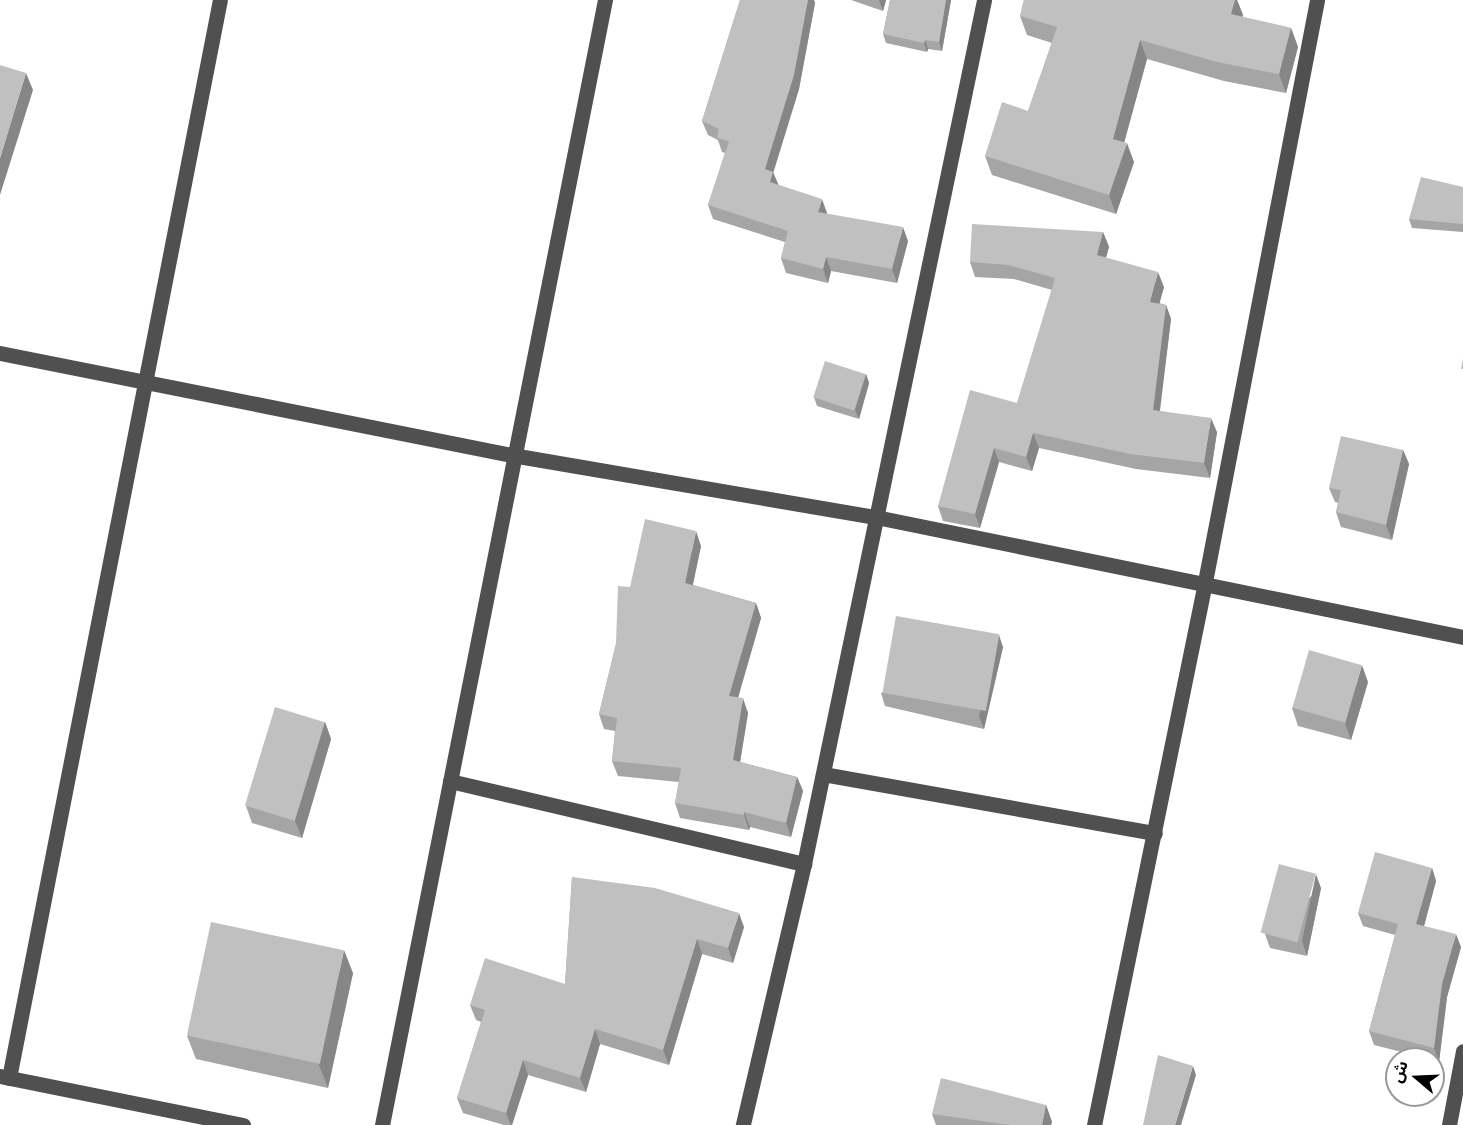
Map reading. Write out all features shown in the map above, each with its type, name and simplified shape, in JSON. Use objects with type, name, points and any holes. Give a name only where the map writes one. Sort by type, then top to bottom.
[{"type":"street","points":[[220,0],[147,384],[4,1077],[243,1125]]},
{"type":"street","points":[[382,1125],[512,455],[605,0]]},
{"type":"street","points":[[744,1125],[804,864],[984,0]]},
{"type":"street","points":[[1094,1125],[1204,587],[1317,0]]},
{"type":"street","points":[[0,353],[512,455],[876,516],[1204,587],[1463,637]]},
{"type":"street","points":[[823,774],[1155,833]]},
{"type":"street","points":[[450,781],[804,864]]},
{"type":"street","points":[[1449,1125],[1463,1051]]},
{"type":"building","points":[[740,0],[808,0],[794,75],[765,169],[773,172],[770,182],[822,199],[818,212],[903,227],[892,269],[826,257],[823,269],[781,258],[788,231],[708,205],[729,141],[717,138],[719,129],[702,121]]},
{"type":"building","points":[[890,0],[946,0],[939,42],[925,40],[924,43],[883,34]]},
{"type":"building","points":[[1024,0],[1235,0],[1231,14],[1291,28],[1279,74],[1217,62],[1140,40],[1113,139],[1127,143],[1109,195],[985,156],[1002,102],[1028,111],[1057,27],[1020,16]]},
{"type":"building","points":[[0,65],[26,73],[0,158]]},
{"type":"building","points":[[1421,177],[1463,187],[1463,224],[1409,219]]},
{"type":"building","points":[[972,224],[1103,232],[1097,255],[1158,272],[1150,302],[1166,305],[1153,410],[1211,418],[1204,463],[1130,454],[1033,433],[1026,457],[994,448],[975,514],[938,506],[970,390],[1017,403],[1055,278],[1008,265],[970,262]]},
{"type":"building","points":[[825,361],[866,374],[854,410],[813,397]]},
{"type":"building","points":[[1341,436],[1403,450],[1386,525],[1336,512],[1341,490],[1329,488]]},
{"type":"building","points":[[645,519],[696,531],[685,583],[756,603],[729,696],[743,698],[733,760],[797,777],[786,823],[744,812],[744,815],[675,803],[681,768],[612,761],[617,718],[599,714],[616,643],[618,586],[630,587]]},
{"type":"building","points":[[896,616],[999,634],[986,711],[882,693]]},
{"type":"building","points":[[1309,650],[1362,665],[1345,723],[1292,708]]},
{"type":"building","points":[[275,707],[325,722],[295,821],[245,805]]},
{"type":"building","points":[[1375,852],[1432,868],[1416,924],[1456,934],[1442,984],[1434,1047],[1369,1031],[1398,924],[1358,913]]},
{"type":"building","points":[[1279,864],[1316,874],[1297,942],[1261,933]]},
{"type":"building","points":[[572,877],[655,888],[739,913],[728,948],[697,939],[663,1050],[595,1029],[580,1078],[523,1060],[506,1113],[457,1098],[485,1010],[470,1005],[485,958],[565,984]]},
{"type":"building","points":[[211,922],[344,950],[320,1064],[187,1035]]},
{"type":"building","points":[[1158,1055],[1193,1066],[1175,1125],[1143,1125]]},
{"type":"building","points":[[941,1078],[1046,1105],[1042,1125],[1010,1125],[932,1114]]}]
